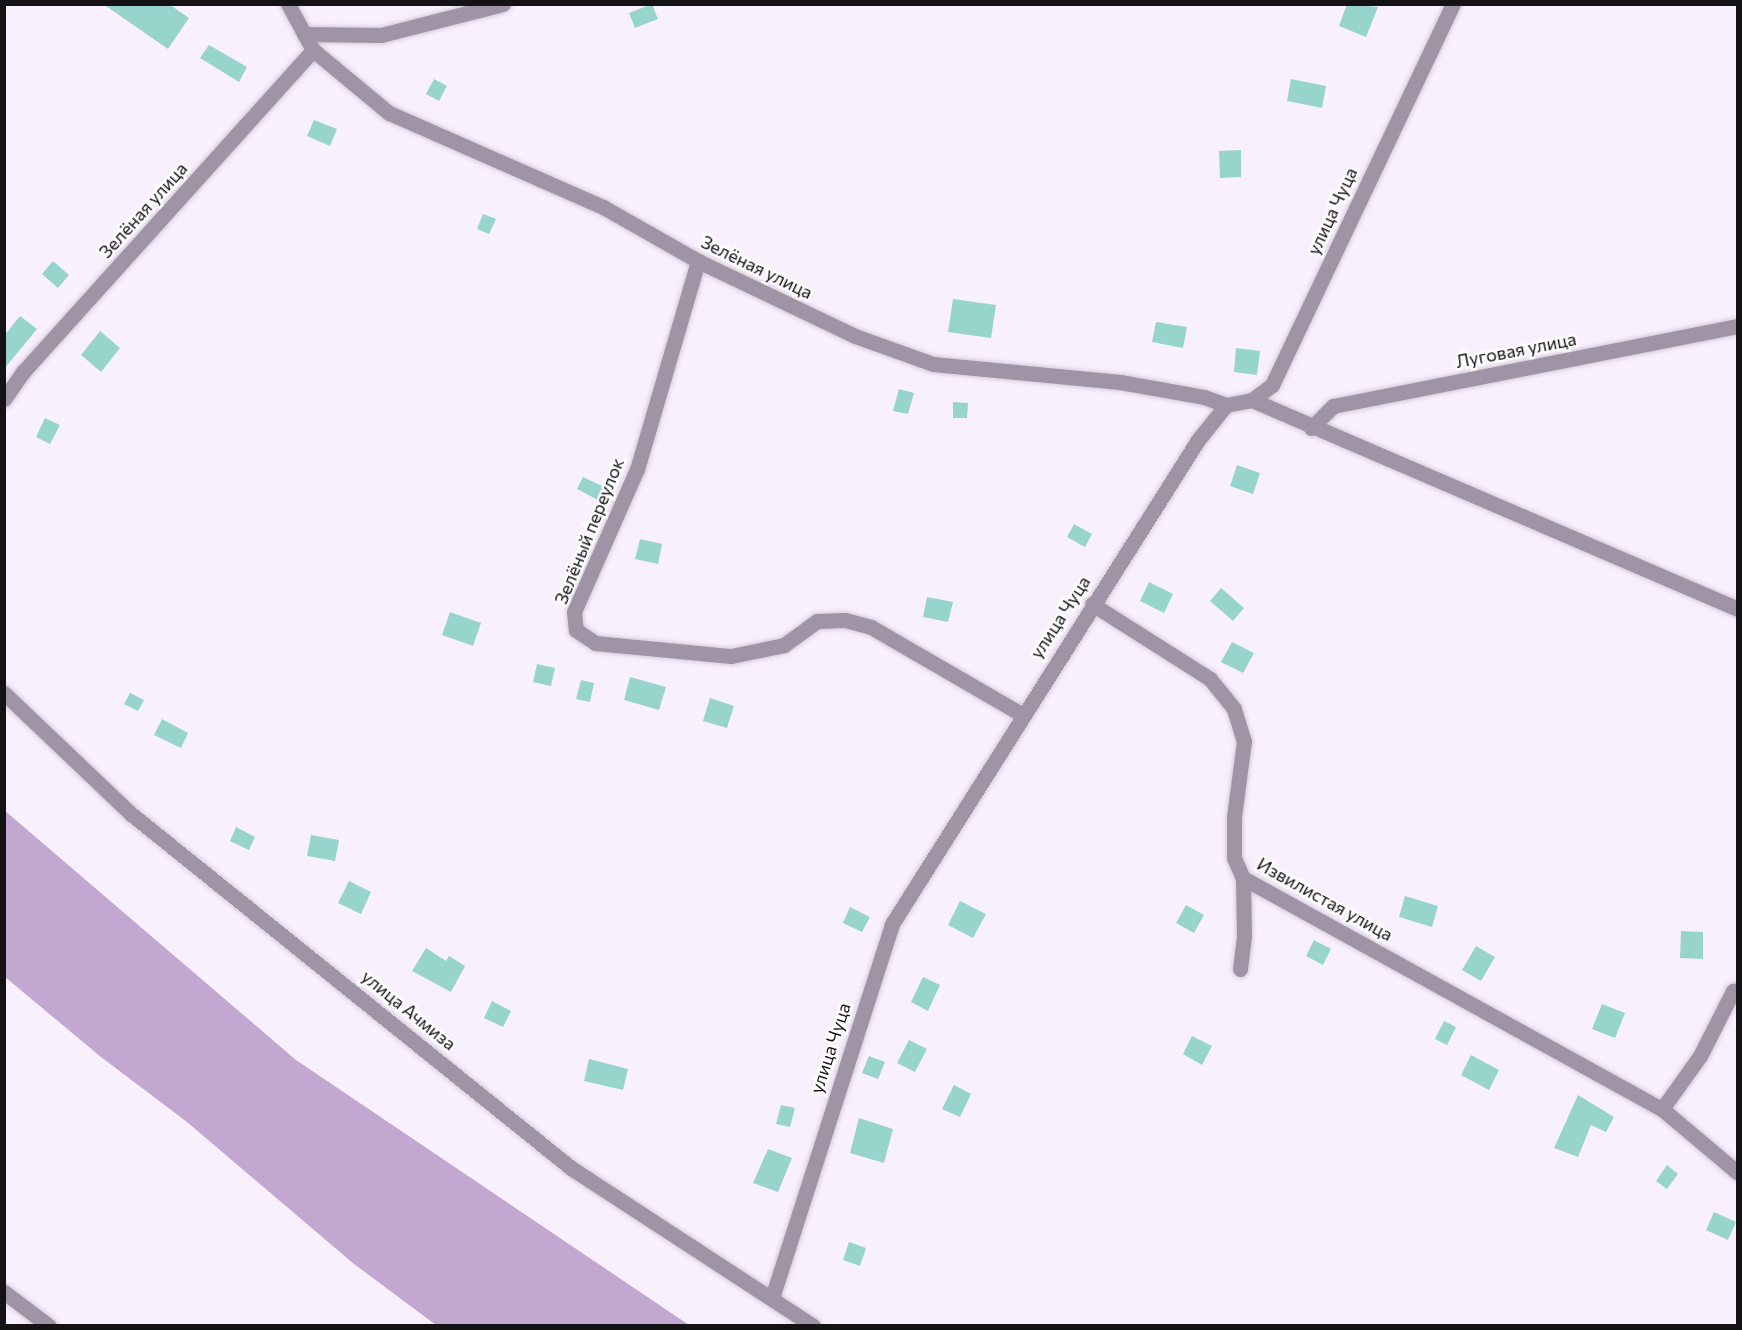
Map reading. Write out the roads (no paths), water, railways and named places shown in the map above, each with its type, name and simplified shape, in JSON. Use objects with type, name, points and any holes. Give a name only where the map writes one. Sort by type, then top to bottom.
[{"type":"street","name":"Зелёная улица","points":[[288,4],[313,50],[388,113],[603,207],[698,261],[855,336],[933,364],[1120,382],[1204,397],[1226,405]]},
{"type":"street","points":[[304,34],[381,35],[503,4]]},
{"type":"street","name":"улица Чуца","points":[[772,1298],[892,924],[1021,714],[1198,440],[1226,405],[1252,400],[1272,386],[1453,4]]},
{"type":"street","name":"Зелёная улица","points":[[4,399],[23,372],[313,50]]},
{"type":"street","name":"Зелёный переулок","points":[[698,261],[637,469],[574,612],[576,630],[595,643],[731,656],[784,645],[817,621],[845,620],[871,627],[1021,714]]},
{"type":"street","name":"Луговая улица","points":[[1311,428],[1334,406],[1737,326]]},
{"type":"street","points":[[1252,400],[1311,428],[1737,609]]},
{"type":"street","name":"Извилистая улица","points":[[1092,604],[1210,679],[1234,709],[1244,741],[1234,828],[1234,858],[1243,878],[1662,1109],[1737,1173]]},
{"type":"street","name":"улица Ачмиза","points":[[4,693],[130,813],[572,1168],[813,1326]]},
{"type":"street","points":[[1240,969],[1244,936],[1243,878]]},
{"type":"street","points":[[1662,1109],[1700,1056],[1733,991],[1737,990]]},
{"type":"street","points":[[4,1292],[49,1326]]}]
